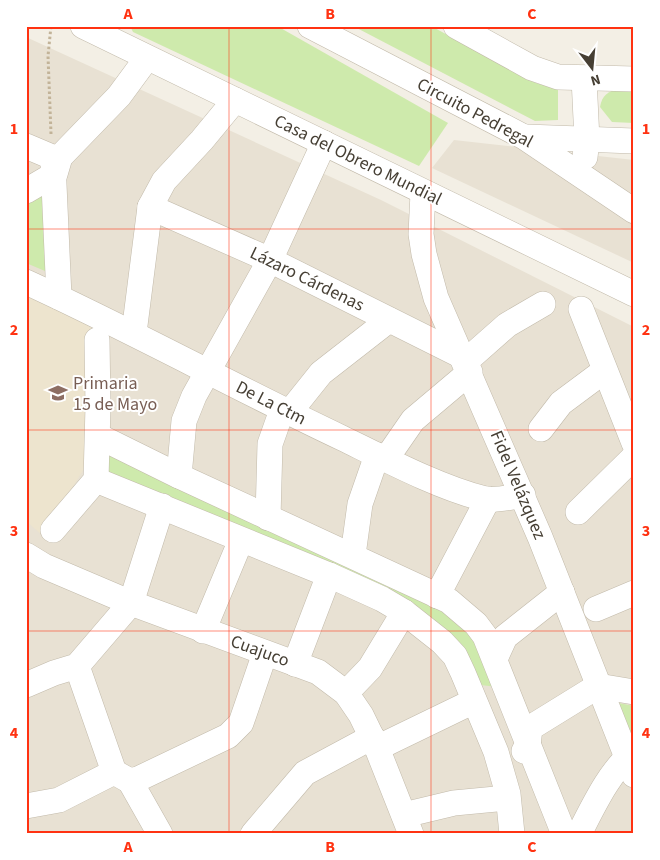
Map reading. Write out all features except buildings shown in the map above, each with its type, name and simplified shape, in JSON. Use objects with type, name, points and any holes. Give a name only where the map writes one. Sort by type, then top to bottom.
[{"type":"street","name":"Casa del Obrero Mundial","points":[[83,26],[634,294]]},
{"type":"street","name":"Circuito Pedregal","points":[[310,26],[524,137],[582,174],[634,211]]},
{"type":"street","points":[[456,26],[532,68],[558,77],[634,79]]},
{"type":"street","points":[[26,192],[119,96],[147,58]]},
{"type":"street","points":[[582,174],[587,140],[584,78]]},
{"type":"street","points":[[134,333],[150,206],[164,181],[202,140],[235,100]]},
{"type":"street","points":[[524,137],[634,141]]},
{"type":"street","points":[[179,476],[184,421],[194,396],[270,260],[324,143]]},
{"type":"street","points":[[26,146],[55,163]]},
{"type":"street","points":[[55,163],[54,193],[59,297]]},
{"type":"street","name":"Fidel Velázquez","points":[[423,193],[422,234],[428,274],[436,298],[466,363],[505,460],[523,495],[598,686],[631,761]]},
{"type":"street","name":"Lázaro Cárdenas","points":[[150,206],[270,260],[389,320],[466,363]]},
{"type":"street","name":"De La Ctm","points":[[26,282],[134,333],[286,412],[463,492],[488,499],[523,495]]},
{"type":"street","points":[[353,555],[360,504],[382,457],[413,420],[466,363],[507,325],[543,304]]},
{"type":"street","points":[[578,512],[633,445],[581,308]]},
{"type":"street","points":[[268,518],[270,444],[286,412],[321,373],[389,320]]},
{"type":"street","points":[[53,530],[96,480],[98,436],[97,340]]},
{"type":"street","points":[[541,429],[561,403],[604,371]]},
{"type":"street","points":[[98,436],[268,518],[353,555],[449,601],[476,624],[485,636],[495,659],[564,834]]},
{"type":"street","points":[[96,480],[329,575],[404,612],[442,642],[455,656],[496,752],[505,787],[512,834]]},
{"type":"street","points":[[437,596],[488,499]]},
{"type":"street","points":[[26,685],[77,666],[131,603],[162,506]]},
{"type":"street","points":[[203,631],[241,540]]},
{"type":"street","name":"Cuajuco","points":[[27,557],[131,603],[318,672],[346,692],[374,742],[408,829]]},
{"type":"street","points":[[295,664],[329,575]]},
{"type":"street","points":[[495,659],[505,638],[562,592]]},
{"type":"street","points":[[596,610],[634,593]]},
{"type":"street","points":[[346,692],[370,668],[404,612]]},
{"type":"street","points":[[26,806],[43,805],[122,776],[138,779],[228,736],[241,723],[265,653]]},
{"type":"street","points":[[77,666],[122,776],[160,834]]},
{"type":"street","points":[[408,829],[454,803],[505,787],[528,745],[530,728],[598,686],[632,691]]},
{"type":"street","points":[[253,834],[305,773],[474,701]]},
{"type":"street","points":[[579,834],[604,787],[631,761]]},
{"type":"path","points":[[51,26],[48,56],[55,163]]},
{"type":"shaded area","points":[[26,37],[381,200],[634,327],[634,834],[26,834]]},
{"type":"shaded area","points":[[454,140],[634,160],[634,263],[432,168]]},
{"type":"shaded area","name":"Primaria 15 de Mayo","points":[[26,293],[91,324],[88,462],[43,536],[26,521]]},
{"type":"green space","points":[[130,26],[277,26],[448,123],[419,166],[133,32]]},
{"type":"green space","points":[[353,26],[431,26],[536,83],[558,89],[558,120],[535,121]]},
{"type":"green space","points":[[619,88],[634,88],[634,123],[612,122],[600,107],[606,94]]},
{"type":"green space","points":[[26,194],[46,195],[45,271],[26,263]]},
{"type":"green space","points":[[105,447],[443,606],[476,634],[497,687],[473,684],[454,643],[108,478]]},
{"type":"green space","points":[[613,702],[634,706],[634,745]]},
{"type":"place","name":"Primaria 15 de Mayo","points":[[58,393]]}]
